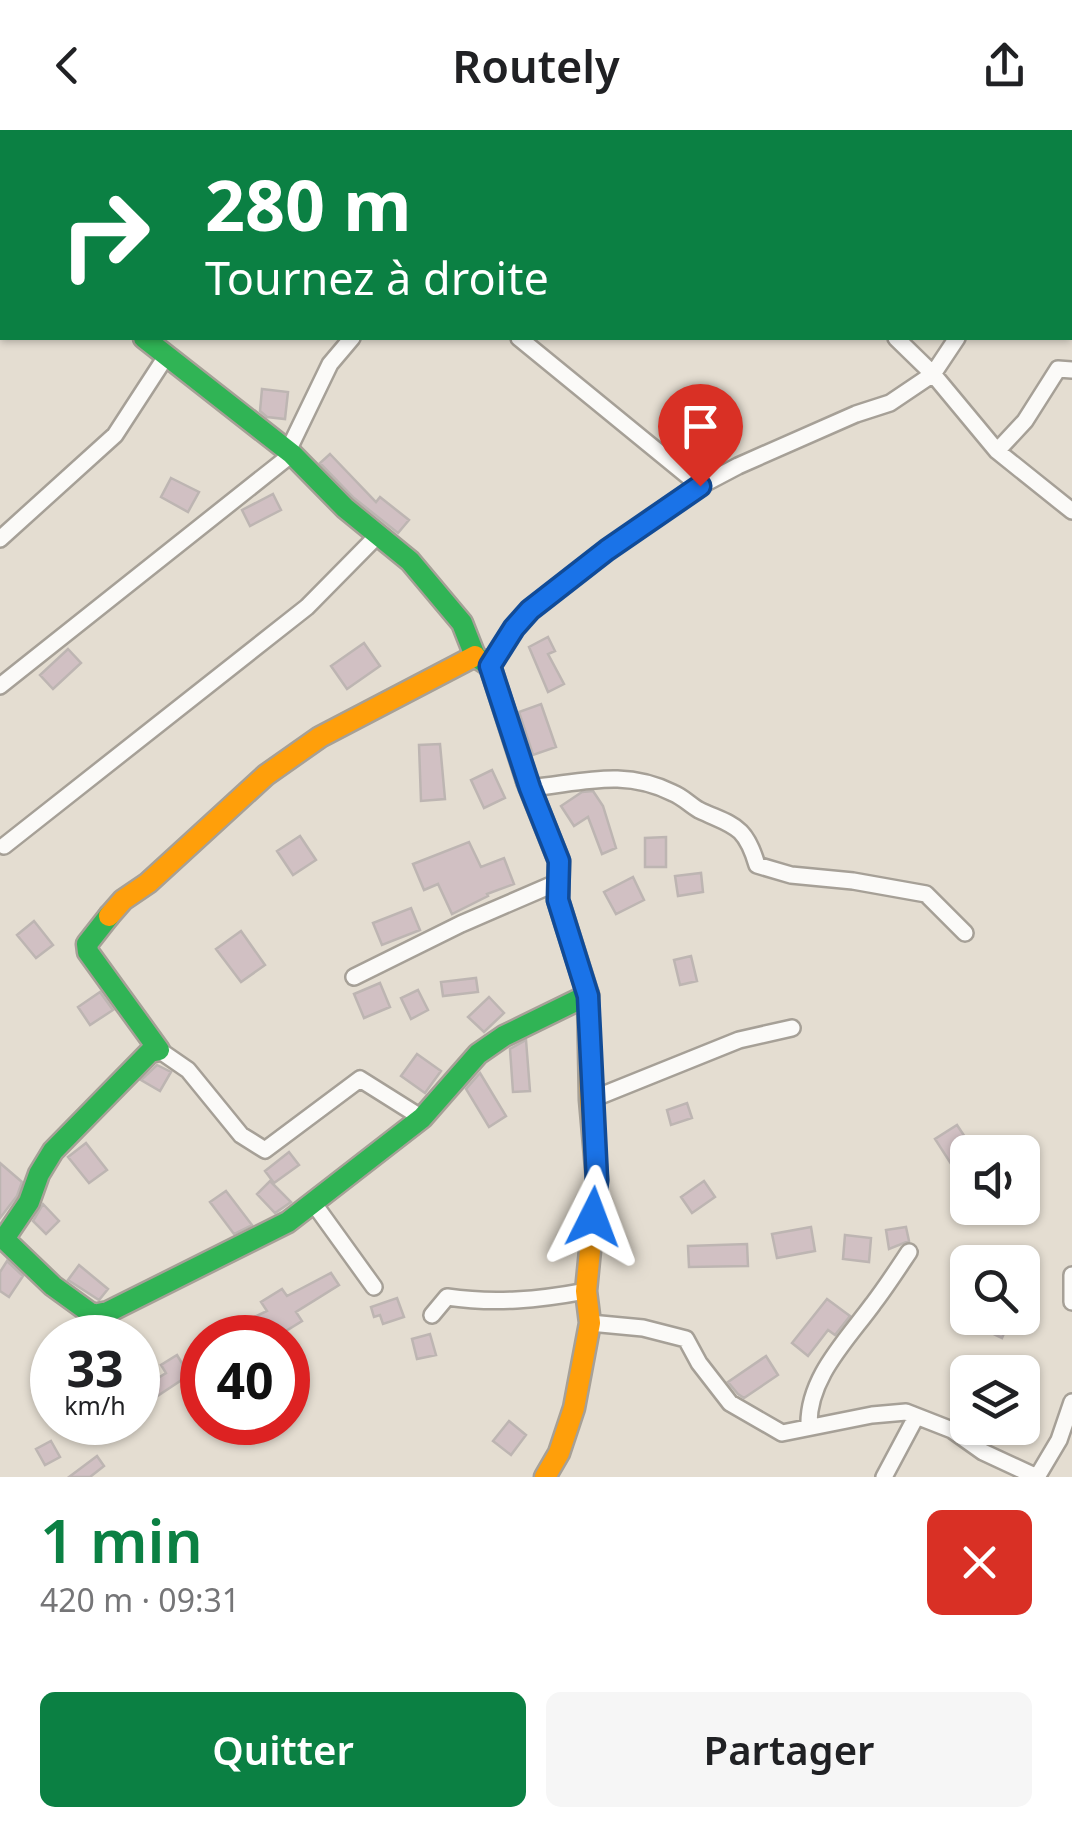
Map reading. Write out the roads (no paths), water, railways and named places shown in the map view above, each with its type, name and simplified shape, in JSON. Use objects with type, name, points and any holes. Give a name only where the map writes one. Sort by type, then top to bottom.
[{"type":"street","points":[[147,340],[290,454],[345,508],[410,560],[462,624],[483,661],[559,861],[558,900],[588,996],[590,1100],[597,1180],[586,1291],[590,1323],[574,1408],[559,1453],[545,1477]]},
{"type":"street","points":[[0,686],[59,636],[169,556],[290,454],[330,364],[350,340]]},
{"type":"street","points":[[522,340],[700,486]]},
{"type":"street","points":[[898,340],[933,374],[997,451],[1072,512]]},
{"type":"street","points":[[422,1118],[360,1079],[265,1150],[241,1135],[188,1070],[159,1050],[88,952],[87,944],[123,900],[148,884],[266,775],[320,737],[483,661],[530,610],[607,550],[700,486],[856,414],[890,403],[933,374],[956,340]]},
{"type":"street","points":[[0,539],[115,435],[167,355]]},
{"type":"street","points":[[997,451],[1025,420],[1058,369],[1072,370]]},
{"type":"street","points":[[4,846],[307,608],[379,534]]},
{"type":"street","points":[[530,788],[603,778],[644,781],[676,794],[696,809],[732,822],[751,845],[757,865],[792,875],[926,894],[965,932]]},
{"type":"street","points":[[354,977],[556,883]]},
{"type":"street","points":[[159,1050],[150,1052],[53,1151],[29,1202],[4,1240],[53,1286],[93,1315],[108,1312],[288,1222],[422,1118],[478,1054],[504,1036],[588,996]]},
{"type":"street","points":[[590,1100],[739,1040],[792,1028]]},
{"type":"street","points":[[312,1201],[374,1287]]},
{"type":"street","points":[[809,1428],[811,1398],[823,1375],[844,1339],[909,1252]]},
{"type":"street","points":[[1072,1275],[1072,1302]]},
{"type":"street","points":[[432,1315],[447,1297],[482,1302],[536,1300],[586,1291]]},
{"type":"street","points":[[590,1323],[643,1328],[686,1339],[730,1403],[782,1433],[906,1412],[952,1430],[984,1452],[1037,1477],[1059,1440],[1072,1402]]},
{"type":"street","points":[[884,1477],[916,1417]]}]
